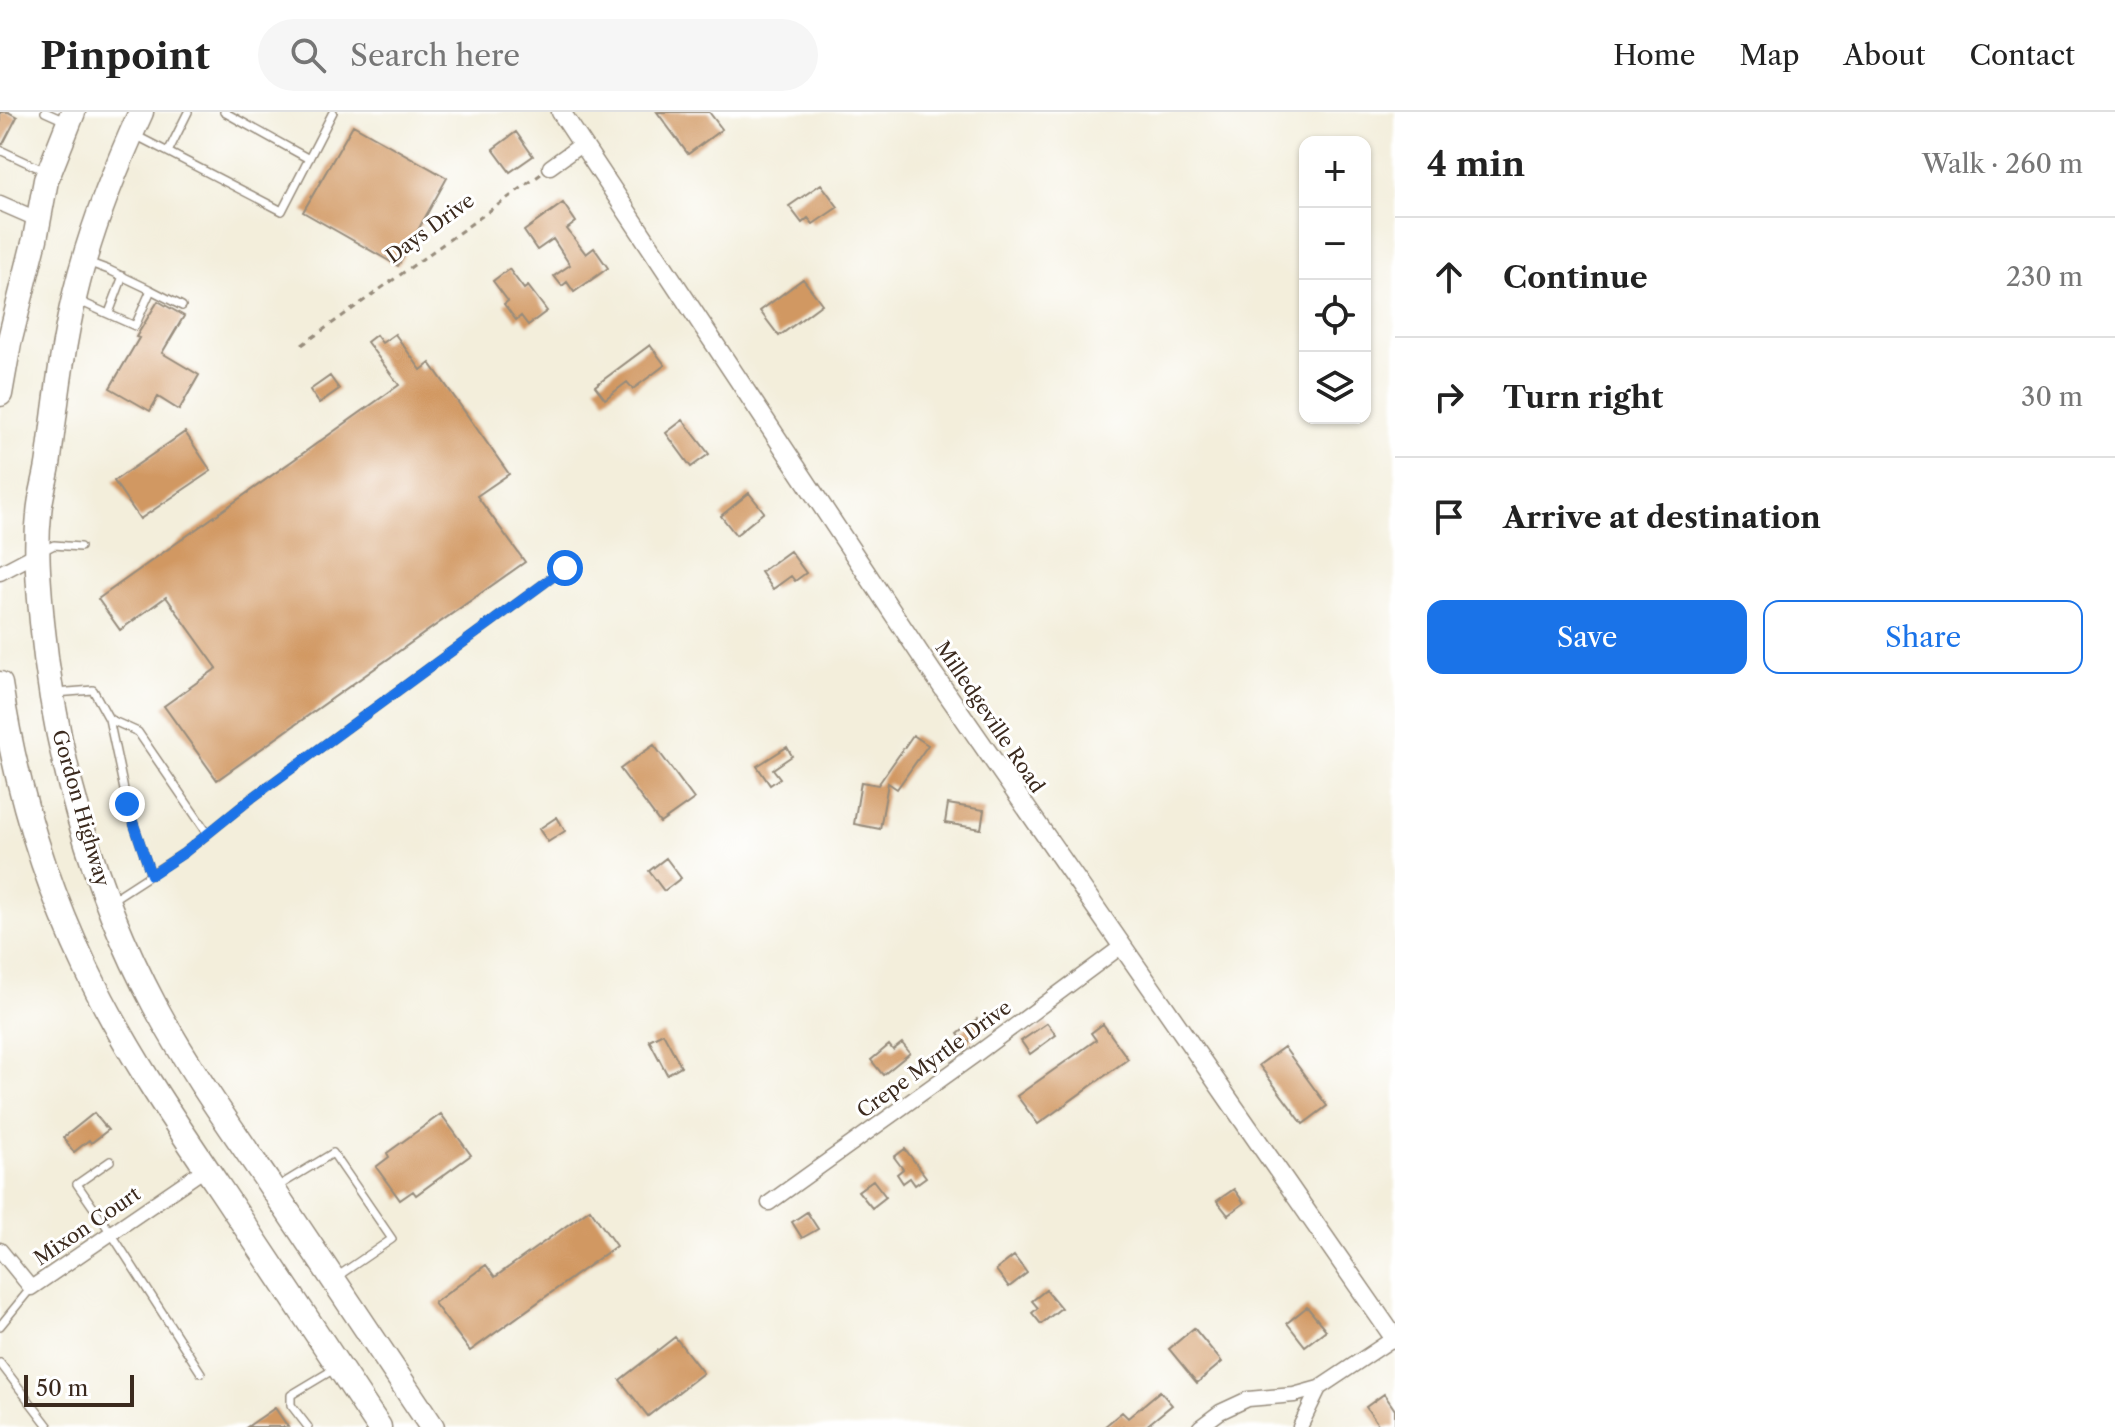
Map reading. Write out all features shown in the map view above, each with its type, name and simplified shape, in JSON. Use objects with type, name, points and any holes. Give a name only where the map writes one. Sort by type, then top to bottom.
[{"type":"highway","points":[[1,381],[49,173],[71,117]]},
{"type":"highway","name":"Gordon Highway","points":[[136,123],[99,212],[74,298],[62,356],[39,514],[40,596],[51,694],[76,807],[108,902],[155,1006],[183,1054],[432,1427]]},
{"type":"highway","points":[[0,684],[15,766],[44,868],[85,967],[136,1060],[379,1427]]},
{"type":"street","name":"Milledgeville Road","points":[[565,113],[582,144],[932,672],[1395,1338]]},
{"type":"street","points":[[550,167],[582,144]]},
{"type":"street","points":[[0,203],[39,220]]},
{"type":"street","points":[[0,573],[38,553]]},
{"type":"street","name":"Crepe Myrtle Drive","points":[[769,1203],[1122,946]]},
{"type":"street","name":"Mixon Court","points":[[0,1250],[31,1288],[206,1168]]},
{"type":"street","points":[[1200,1427],[1220,1412],[1248,1399],[1294,1395],[1319,1388],[1395,1338]]},
{"type":"street","points":[[1300,1427],[1319,1388]]},
{"type":"lane","points":[[45,112],[71,117]]},
{"type":"lane","points":[[168,152],[188,112]]},
{"type":"lane","points":[[224,112],[309,159]]},
{"type":"lane","points":[[136,123],[168,152],[282,211],[333,112]]},
{"type":"lane","points":[[0,150],[49,173]]},
{"type":"lane","points":[[84,260],[182,306]]},
{"type":"lane","points":[[109,313],[123,276]]},
{"type":"lane","points":[[74,298],[135,326],[151,290]]},
{"type":"lane","points":[[38,553],[54,545],[80,547]]},
{"type":"lane","points":[[108,902],[184,853],[252,798],[565,568]]},
{"type":"lane","points":[[51,694],[93,690],[109,719],[127,804],[151,875]]},
{"type":"lane","points":[[109,719],[138,732],[208,834]]},
{"type":"lane","points":[[273,1190],[333,1153],[384,1227],[392,1239],[333,1279]]},
{"type":"lane","points":[[110,1161],[77,1184],[201,1373]]},
{"type":"lane","points":[[0,1326],[31,1288]]},
{"type":"lane","points":[[0,1363],[49,1427]]},
{"type":"lane","points":[[308,1427],[291,1405],[291,1395],[338,1366]]},
{"type":"path","name":"Days Drive","points":[[302,345],[550,167]]},
{"type":"building","points":[[0,112],[17,117],[3,144],[0,144]]},
{"type":"building","points":[[657,112],[709,112],[722,129],[688,154]]},
{"type":"building","points":[[353,125],[447,178],[398,266],[303,212]]},
{"type":"building","points":[[516,132],[533,156],[510,172],[493,149]]},
{"type":"building","points":[[821,184],[838,207],[813,224],[808,218],[802,223],[789,206]]},
{"type":"building","points":[[563,203],[576,222],[567,229],[586,254],[594,248],[608,268],[574,292],[567,282],[562,286],[554,276],[570,265],[553,239],[537,250],[524,231]]},
{"type":"building","points":[[509,269],[524,289],[528,286],[547,311],[528,325],[521,316],[516,320],[504,304],[508,301],[493,281]]},
{"type":"building","points":[[803,279],[822,304],[779,336],[760,311]]},
{"type":"building","points":[[158,301],[184,316],[162,353],[199,375],[179,410],[158,397],[150,411],[110,388]]},
{"type":"building","points":[[395,334],[421,370],[430,363],[509,474],[477,496],[525,562],[217,780],[164,706],[217,668],[166,597],[120,630],[98,599],[399,385],[367,342],[376,335],[382,343]]},
{"type":"building","points":[[650,345],[665,365],[633,389],[627,382],[605,399],[595,386]]},
{"type":"building","points":[[330,376],[339,389],[319,403],[310,390]]},
{"type":"building","points":[[683,420],[709,454],[691,467],[666,433]]},
{"type":"building","points":[[185,432],[211,471],[140,519],[114,481]]},
{"type":"building","points":[[749,493],[764,512],[736,535],[721,516]]},
{"type":"building","points":[[790,551],[806,573],[795,581],[791,576],[773,589],[761,572]]},
{"type":"building","points":[[913,735],[928,745],[897,789],[888,783],[880,829],[854,824],[861,782],[878,785]]},
{"type":"building","points":[[654,745],[694,799],[660,823],[620,769]]},
{"type":"building","points":[[787,747],[792,756],[773,769],[780,778],[770,785],[757,766]]},
{"type":"building","points":[[948,804],[984,810],[981,829],[945,823]]},
{"type":"building","points":[[557,817],[565,831],[548,842],[539,829]]},
{"type":"building","points":[[666,858],[681,878],[664,891],[649,871]]},
{"type":"building","points":[[977,1019],[985,1029],[966,1044],[958,1034]]},
{"type":"building","points":[[1047,1023],[1056,1035],[1030,1054],[1021,1041]]},
{"type":"building","points":[[1103,1024],[1128,1059],[1038,1124],[1017,1096],[1096,1040],[1091,1033]]},
{"type":"building","points":[[663,1033],[681,1066],[667,1074],[649,1040]]},
{"type":"building","points":[[902,1043],[910,1053],[883,1075],[871,1060],[889,1045],[893,1050]]},
{"type":"building","points":[[1284,1047],[1327,1106],[1303,1124],[1259,1065]]},
{"type":"building","points":[[94,1113],[108,1130],[74,1152],[63,1138]]},
{"type":"building","points":[[441,1114],[471,1155],[416,1195],[413,1191],[400,1200],[376,1167],[389,1157],[387,1153]]},
{"type":"building","points":[[905,1149],[926,1177],[915,1185],[910,1178],[903,1183],[897,1174],[903,1169],[894,1157]]},
{"type":"building","points":[[873,1180],[886,1197],[872,1208],[858,1191]]},
{"type":"building","points":[[1234,1189],[1244,1203],[1228,1215],[1217,1201]]},
{"type":"building","points":[[590,1209],[616,1246],[470,1351],[434,1303],[486,1265],[495,1277]]},
{"type":"building","points":[[807,1212],[818,1229],[802,1238],[792,1222]]},
{"type":"building","points":[[1014,1256],[1027,1273],[1009,1287],[996,1270]]},
{"type":"building","points":[[1046,1290],[1061,1308],[1041,1324],[1032,1313],[1038,1308],[1032,1301]]},
{"type":"building","points":[[1307,1307],[1326,1330],[1305,1346],[1287,1323]]},
{"type":"building","points":[[1194,1328],[1222,1362],[1197,1383],[1169,1349]]},
{"type":"building","points":[[675,1337],[703,1373],[648,1416],[620,1380]]},
{"type":"building","points":[[1160,1391],[1172,1405],[1145,1427],[1104,1427],[1122,1412],[1128,1418]]},
{"type":"building","points":[[1384,1394],[1395,1410],[1395,1427],[1380,1427],[1366,1407]]},
{"type":"building","points":[[275,1408],[288,1427],[247,1427]]},
{"type":"route","points":[[127,804],[151,875],[565,568]]}]
